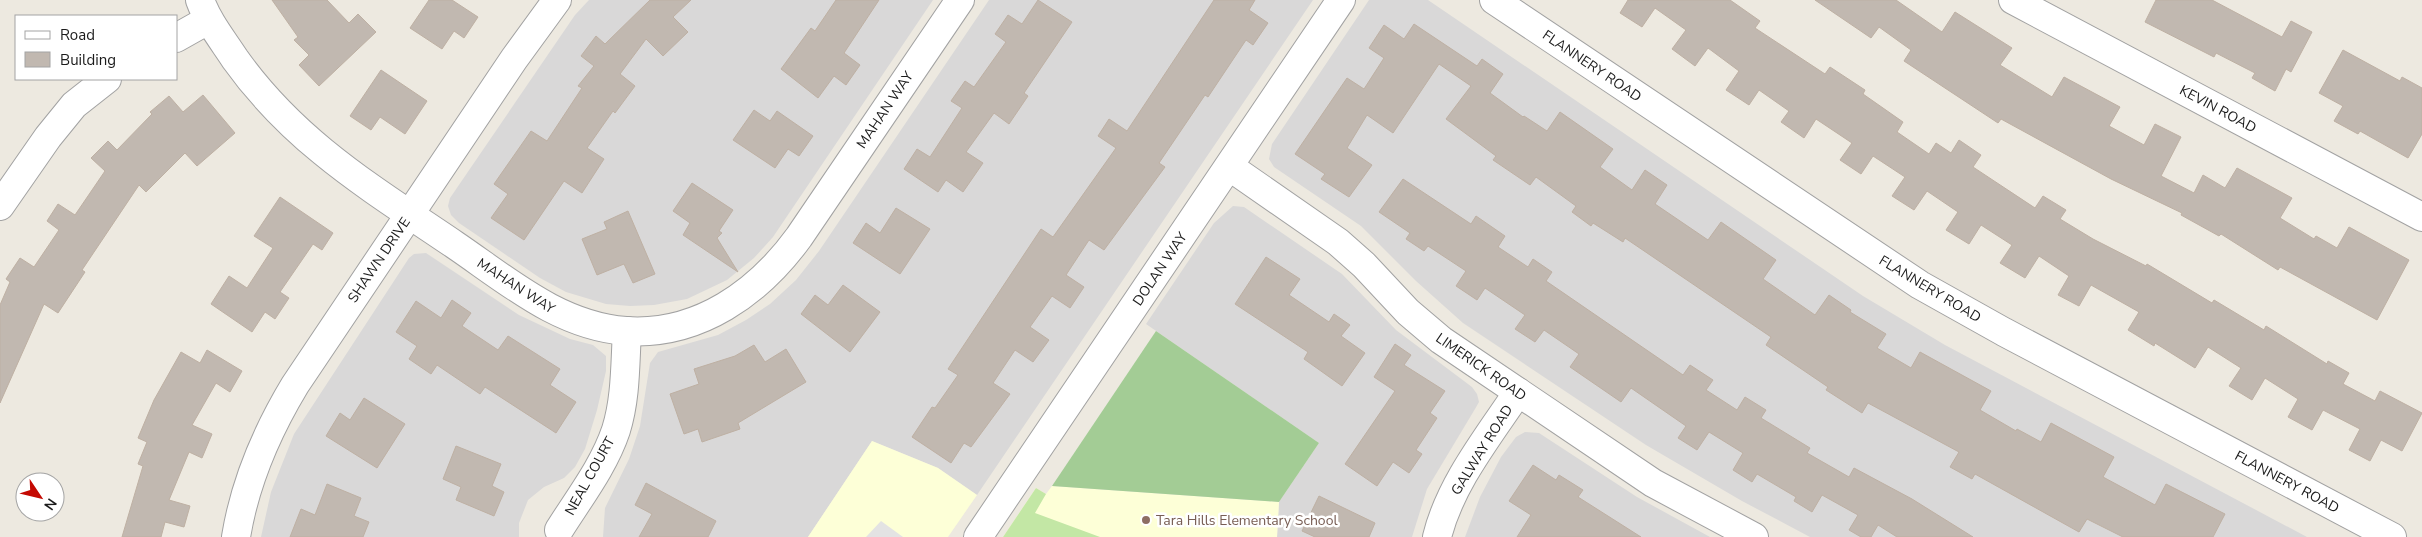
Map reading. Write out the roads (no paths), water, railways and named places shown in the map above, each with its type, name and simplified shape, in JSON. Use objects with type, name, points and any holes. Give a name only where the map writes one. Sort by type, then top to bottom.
[{"type":"street","name":"SHAWN DRIVE","points":[[236,537],[245,493],[260,450],[275,417],[294,384],[514,59],[557,0]]},
{"type":"street","name":"MAHAN WAY","points":[[204,10],[257,90],[294,127],[346,172],[552,310],[594,325],[627,331],[671,327],[712,314],[753,288],[770,272],[799,236],[960,0]]},
{"type":"street","name":"DOLAN WAY","points":[[978,537],[1230,167],[1341,0]]},
{"type":"street","name":"FLANNERY ROAD","points":[[1494,0],[1920,285],[2004,332],[2392,537]]},
{"type":"street","name":"KEVIN ROAD","points":[[2014,0],[2422,217]]},
{"type":"street","points":[[178,36],[204,10]]},
{"type":"street","points":[[0,206],[48,137],[74,105],[106,80]]},
{"type":"street","name":"LIMERICK ROAD","points":[[1230,167],[1338,242],[1425,327],[1653,483],[1754,537]]},
{"type":"street","name":"NEAL COURT","points":[[559,530],[600,464],[616,430],[623,395],[627,331]]},
{"type":"street","name":"GALWAY ROAD","points":[[1437,537],[1451,501],[1468,469],[1518,392]]},
{"type":"place","name":"Tara Hills Elementary School","points":[[1146,520]]}]
